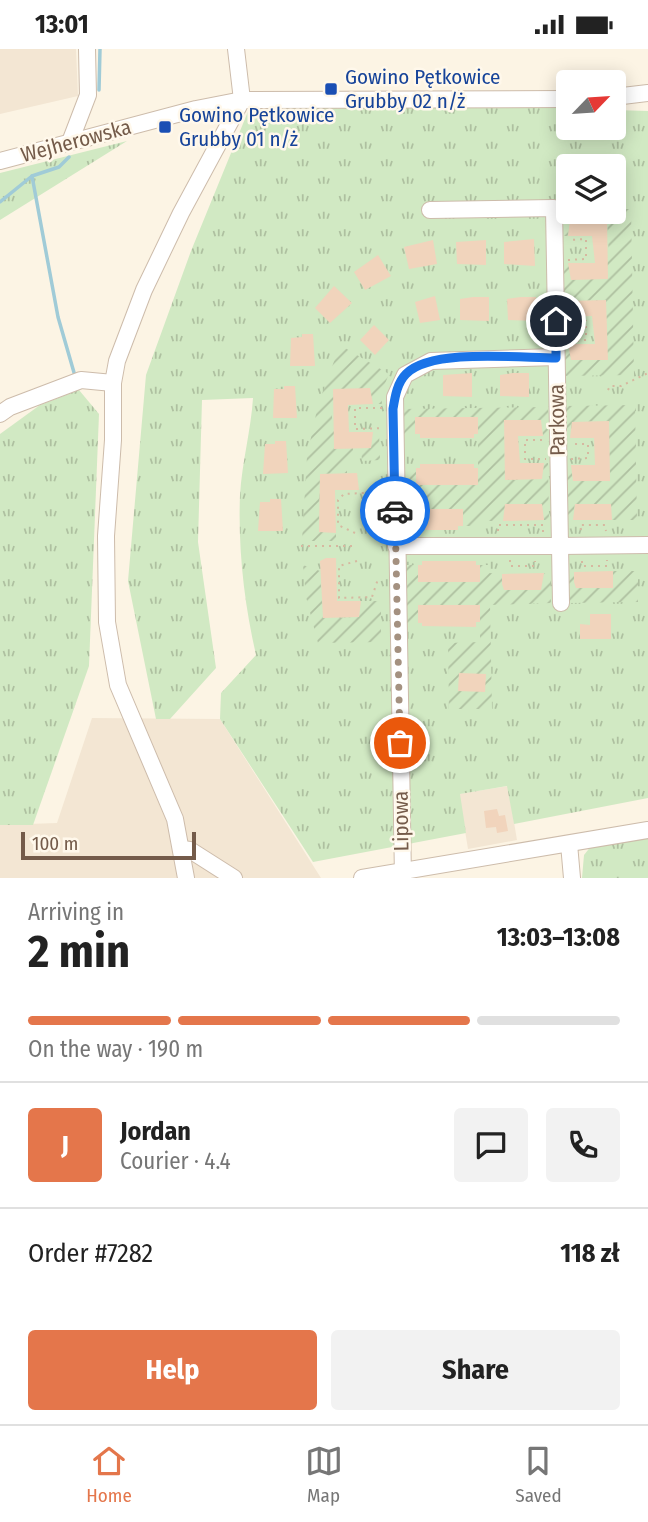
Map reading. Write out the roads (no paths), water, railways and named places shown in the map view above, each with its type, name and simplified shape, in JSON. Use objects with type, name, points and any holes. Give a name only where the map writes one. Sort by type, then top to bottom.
[{"type":"street","points":[[70,142],[88,95],[87,49]]},
{"type":"street","points":[[186,878],[175,819],[118,685],[107,622],[106,536],[113,440],[113,383],[117,361],[144,290],[242,100],[236,49]]},
{"type":"street","points":[[626,96],[648,93]]},
{"type":"street","name":"Wejherowska","points":[[0,161],[242,100],[297,97],[556,99]]},
{"type":"street","name":"Parkowa","points":[[430,211],[554,208],[561,603]]},
{"type":"street","name":"Lipowa","points":[[402,875],[395,397],[405,375],[431,361],[556,349]]},
{"type":"street","points":[[0,414],[10,407],[81,380],[113,383]]},
{"type":"street","points":[[396,546],[648,545]]},
{"type":"street","points":[[362,878],[402,875],[648,830]]},
{"type":"street","points":[[569,844],[572,878]]},
{"type":"street","points":[[182,849],[190,850],[234,878]]},
{"type":"waterway","points":[[99,90],[100,49]]},
{"type":"waterway","points":[[0,202],[32,176],[59,167],[69,157]]},
{"type":"waterway","points":[[32,176],[58,317],[75,376]]},
{"type":"place","name":"Gowino Pętkowice Grubby 02 n/ż","points":[[331,89]]},
{"type":"place","name":"Gowino Pętkowice Grubby 01 n/ż","points":[[165,127]]}]
